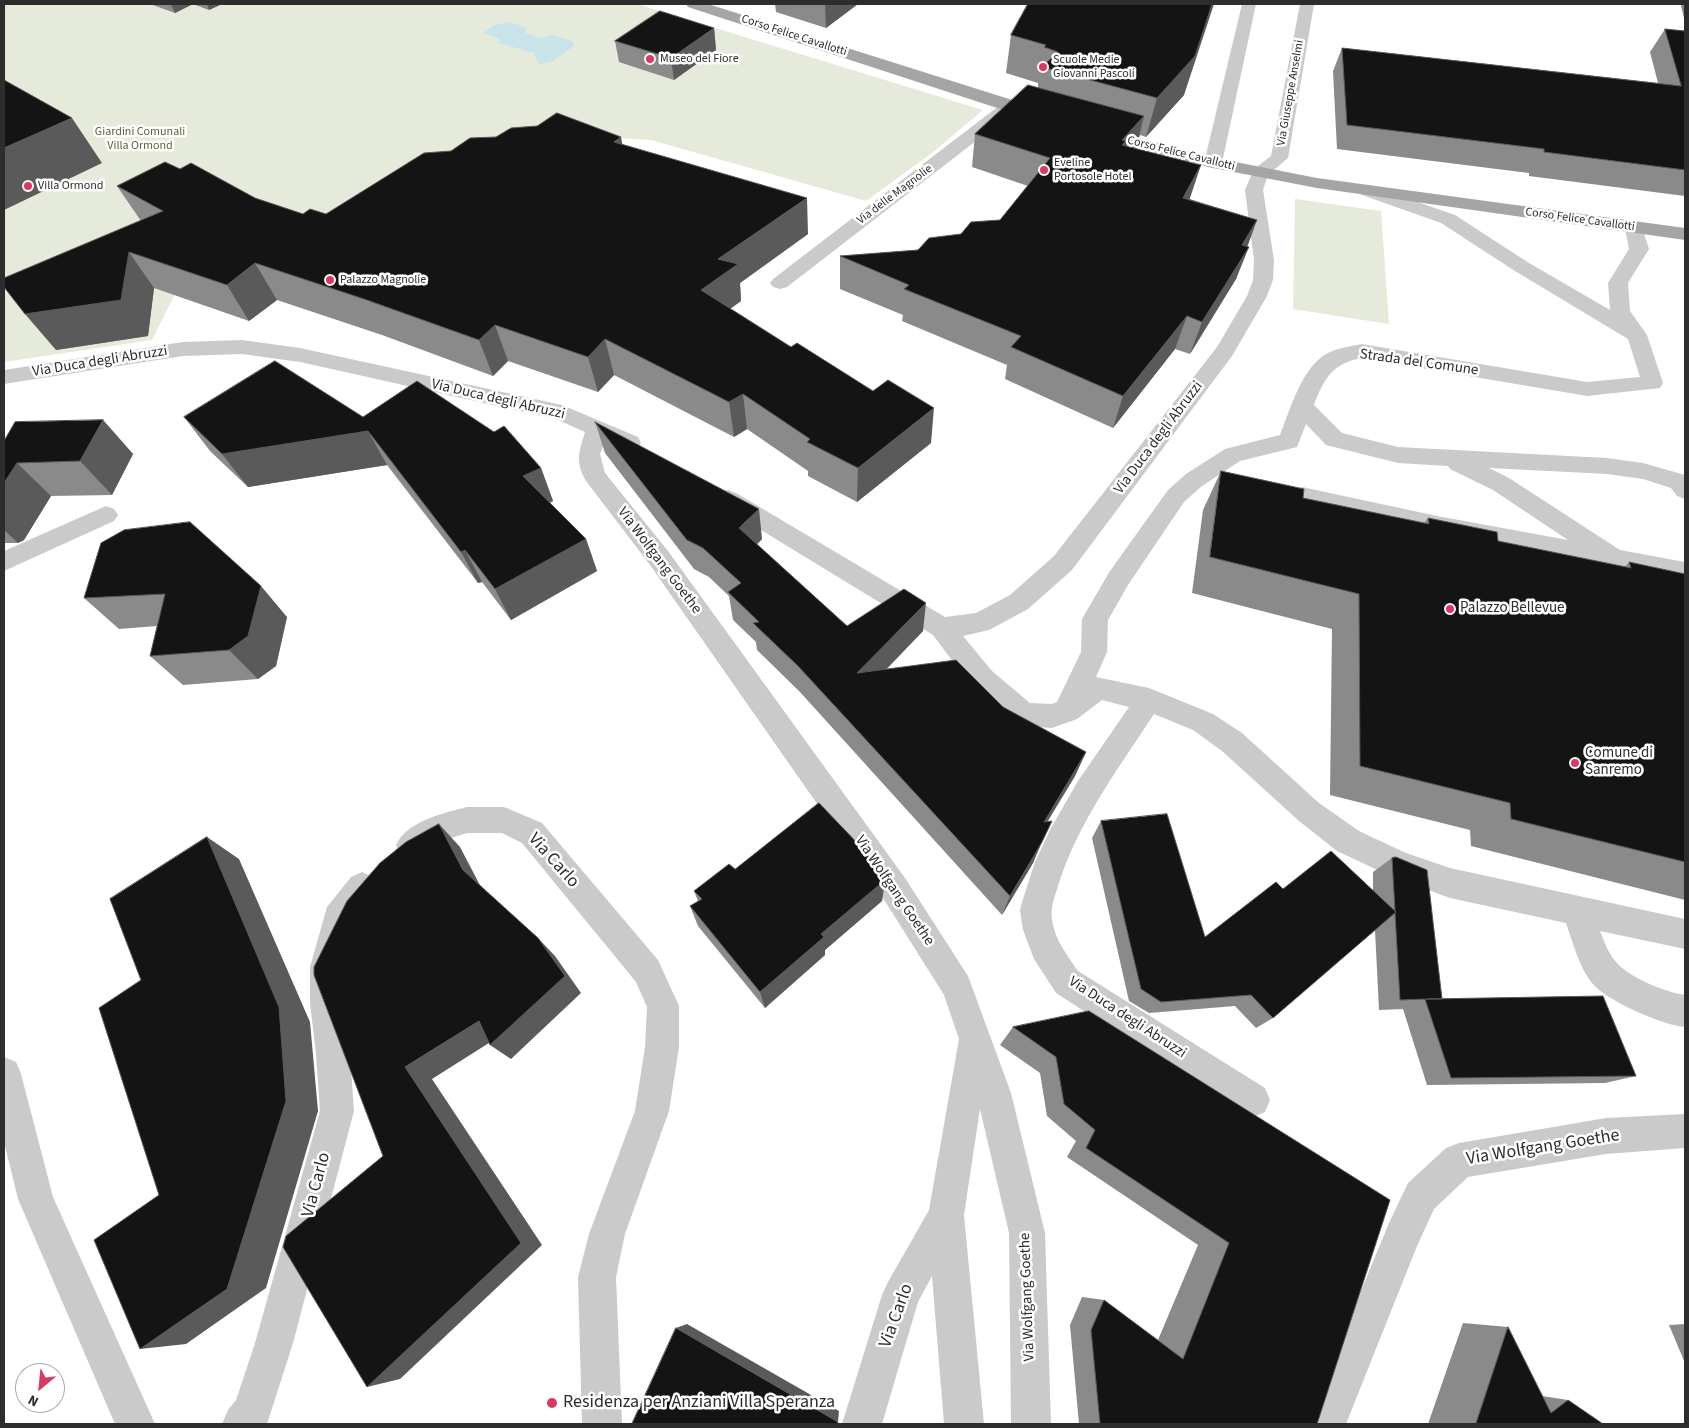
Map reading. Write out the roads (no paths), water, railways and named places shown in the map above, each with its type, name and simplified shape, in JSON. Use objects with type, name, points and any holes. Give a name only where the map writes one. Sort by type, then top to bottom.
[{"type":"main road","name":"Corso Felice Cavallotti","points":[[693,4],[1057,120]]},
{"type":"main road","name":"Corso Felice Cavallotti","points":[[1085,128],[1212,163],[1260,173],[1368,191],[1685,234]]},
{"type":"street","points":[[1212,163],[1250,4]]},
{"type":"street","name":"Via Giuseppe Anselmi","points":[[1260,173],[1279,158],[1307,4]]},
{"type":"street","name":"Via delle Magnolie","points":[[780,283],[1010,106]]},
{"type":"street","name":"Via Duca degli Abruzzi","points":[[942,628],[980,623],[1019,602],[1062,563],[1225,351],[1257,296],[1263,280],[1264,260],[1254,190],[1260,173]]},
{"type":"street","points":[[1368,191],[1448,219],[1522,267],[1636,335]]},
{"type":"street","name":"Strada del Comune","points":[[1066,711],[1094,652],[1095,619],[1119,578],[1176,496],[1194,480],[1233,455],[1289,441],[1302,406],[1320,372],[1332,360],[1346,354],[1362,352],[1587,389],[1652,383],[1644,353],[1636,335],[1620,311],[1618,283],[1639,249],[1634,228]]},
{"type":"street","name":"Via Duca degli Abruzzi","points":[[4,377],[183,349],[242,347],[300,355],[562,413],[598,428],[644,451]]},
{"type":"street","points":[[1302,406],[1334,439],[1398,456],[1607,466],[1643,471],[1678,482],[1685,490]]},
{"type":"street","name":"Via Wolfgang Goethe","points":[[598,428],[589,454],[594,475],[664,566],[894,888],[957,987],[994,1092],[1027,1233],[1032,1424]]},
{"type":"street","points":[[1448,458],[1501,484],[1614,558]]},
{"type":"street","points":[[709,488],[808,545],[942,628],[982,679],[1024,714],[1052,716],[1066,711],[1098,688],[1149,700],[1202,722],[1232,742],[1309,812],[1348,841],[1399,865],[1450,883],[1521,900],[1577,910],[1685,934]]},
{"type":"street","points":[[1302,496],[1437,525],[1685,572]]},
{"type":"street","points":[[4,562],[106,515]]},
{"type":"street","name":"Via Duca degli Abruzzi","points":[[1149,700],[1066,825],[1045,876],[1036,908],[1039,935],[1054,964],[1067,982],[1253,1100]]},
{"type":"street","name":"Via Carlo","points":[[242,1424],[252,1412],[274,1343],[337,1111],[333,1054],[326,1003],[326,967],[338,918],[372,874],[390,858],[440,828],[467,820],[504,820],[532,833],[647,971],[663,1006],[662,1047],[652,1111],[607,1234],[597,1277],[602,1424]]},
{"type":"street","points":[[1577,910],[1584,934],[1604,973],[1642,997],[1677,1012],[1685,1011]]},
{"type":"street","name":"Via Carlo","points":[[964,1424],[946,1215],[975,1038]]},
{"type":"street","points":[[4,1074],[36,1199],[135,1424]]},
{"type":"street","name":"Via Wolfgang Goethe","points":[[1326,1424],[1402,1236],[1421,1196],[1459,1161],[1606,1136],[1685,1131]]},
{"type":"street","name":"Via Carlo","points":[[862,1424],[900,1295],[946,1215]]},
{"type":"water","points":[[510,22],[527,28],[525,33],[541,38],[554,35],[572,41],[574,46],[553,61],[539,64],[534,53],[499,43],[499,38],[483,33],[495,25]]},
{"type":"place","name":"Museo del Fiore","points":[[650,59]]},
{"type":"place","name":"Scuole Medie Giovanni Pascoli","points":[[1043,67]]},
{"type":"place","name":"Eveline Portosole Hotel","points":[[1044,170]]},
{"type":"place","name":"Villa Ormond","points":[[28,186]]},
{"type":"place","name":"Palazzo Magnolie","points":[[330,280]]},
{"type":"place","name":"Palazzo Bellevue","points":[[1450,609]]},
{"type":"place","name":"Comune di Sanremo","points":[[1575,763]]},
{"type":"place","name":"Residenza per Anziani Villa Speranza","points":[[552,1403]]},
{"type":"park label","name":"Giardini Comunali Villa Ormond","points":[[140,139]]}]
